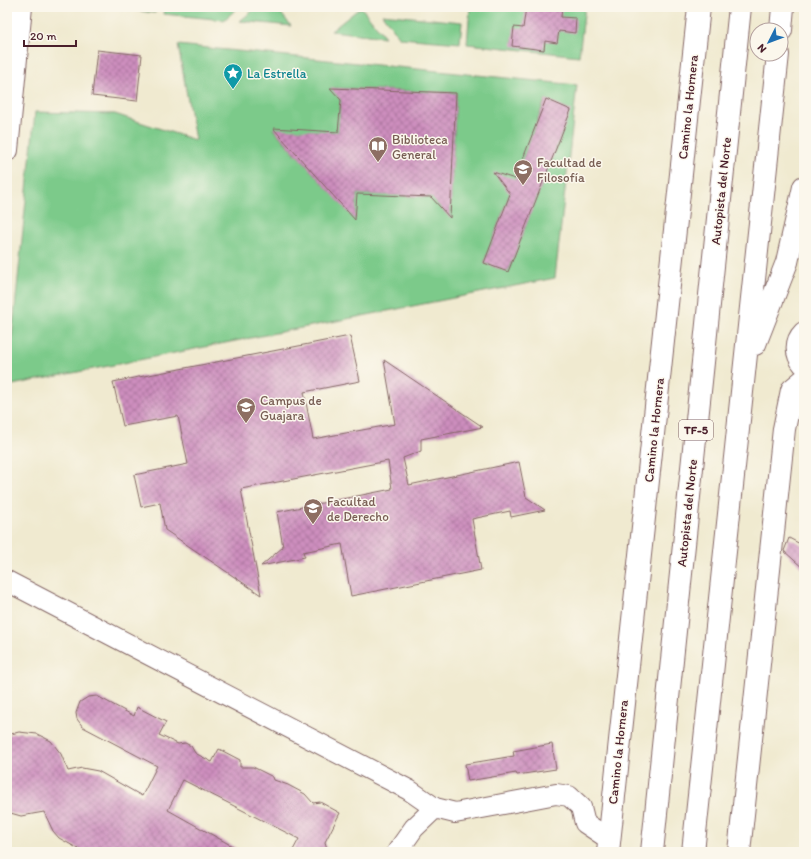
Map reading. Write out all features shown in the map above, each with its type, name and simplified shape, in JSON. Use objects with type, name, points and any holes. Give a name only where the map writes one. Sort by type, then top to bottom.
[{"type":"main road","points":[[7,150],[21,7]]},
{"type":"main road","name":"Camino la Hornera","points":[[608,846],[699,7]]},
{"type":"main road","name":"Autopista del Norte","points":[[652,852],[740,7]]},
{"type":"main road","points":[[782,22],[783,7]]},
{"type":"main road","points":[[693,852],[777,62]]},
{"type":"main road","points":[[744,371],[786,262],[804,187]]},
{"type":"main road","points":[[804,333],[798,342],[797,348],[804,364]]},
{"type":"main road","points":[[739,852],[784,430],[792,390],[804,380]]},
{"type":"street","points":[[7,581],[409,790],[435,808],[455,813],[556,794],[569,796],[581,807],[586,823],[608,846]]},
{"type":"street","points":[[398,852],[414,828],[435,808]]},
{"type":"green space","points":[[108,7],[156,7],[155,13]]},
{"type":"green space","points":[[164,7],[239,7],[224,20],[163,14]]},
{"type":"green space","points":[[257,7],[276,7],[291,26],[240,21]]},
{"type":"green space","points":[[361,7],[385,37],[331,31]]},
{"type":"green space","points":[[470,7],[585,7],[579,56],[467,44]]},
{"type":"green space","points":[[382,14],[462,22],[460,43],[400,38]]},
{"type":"green space","points":[[178,45],[577,85],[555,278],[7,386],[35,112],[115,114],[195,140]],"holes":[[[331,88],[456,93],[450,217],[431,197],[357,194],[355,219],[273,129],[338,132],[341,100]],[[545,100],[570,110],[508,272],[484,263]]]},
{"type":"building","points":[[526,7],[562,7],[561,17],[576,18],[575,33],[559,31],[557,43],[545,41],[544,50],[512,46],[514,27],[523,28]]},
{"type":"building","points":[[97,50],[142,55],[137,101],[92,96]]},
{"type":"building","name":"Biblioteca General","points":[[330,88],[456,93],[450,218],[431,197],[357,194],[355,220],[273,128],[338,132],[341,100]]},
{"type":"building","name":"Facultad de Filosofía","points":[[546,99],[571,110],[508,272],[484,263],[510,194],[493,172],[515,179]]},
{"type":"building","points":[[350,336],[360,381],[304,392],[313,439],[395,424],[384,360],[483,427],[421,439],[421,451],[403,458],[409,485],[519,462],[526,497],[545,510],[511,517],[510,511],[472,519],[481,570],[351,596],[342,544],[303,552],[305,557],[261,566],[283,547],[277,512],[392,489],[388,461],[241,489],[261,595],[165,530],[160,503],[141,507],[134,475],[188,464],[178,416],[123,426],[113,382]]},
{"type":"building","points":[[789,538],[804,546],[804,569],[784,551]]},
{"type":"building","points":[[97,696],[134,716],[137,707],[166,722],[159,735],[178,744],[185,743],[191,746],[195,753],[212,762],[219,749],[240,760],[240,767],[253,767],[273,777],[274,780],[288,785],[305,794],[313,803],[320,802],[340,813],[325,842],[328,852],[292,852],[299,839],[183,780],[168,810],[243,852],[84,852],[59,838],[53,831],[44,812],[21,816],[7,812],[7,735],[19,732],[37,734],[51,741],[61,754],[68,771],[82,768],[98,771],[142,796],[157,766],[83,727],[77,719],[76,713],[80,702],[88,697]]},
{"type":"building","points":[[552,744],[556,769],[517,775],[516,773],[468,781],[465,764],[514,756],[513,751]]},
{"type":"tram line","points":[[7,26],[9,7]]},
{"type":"place","name":"La Estrella","points":[[233,90]]},
{"type":"place","name":"Biblioteca General","points":[[378,163]]},
{"type":"place","name":"Facultad de Filosofía","points":[[523,186]]},
{"type":"place","name":"Campus de Guajara","points":[[246,424]]},
{"type":"place","name":"Facultad de Derecho","points":[[313,525]]}]
